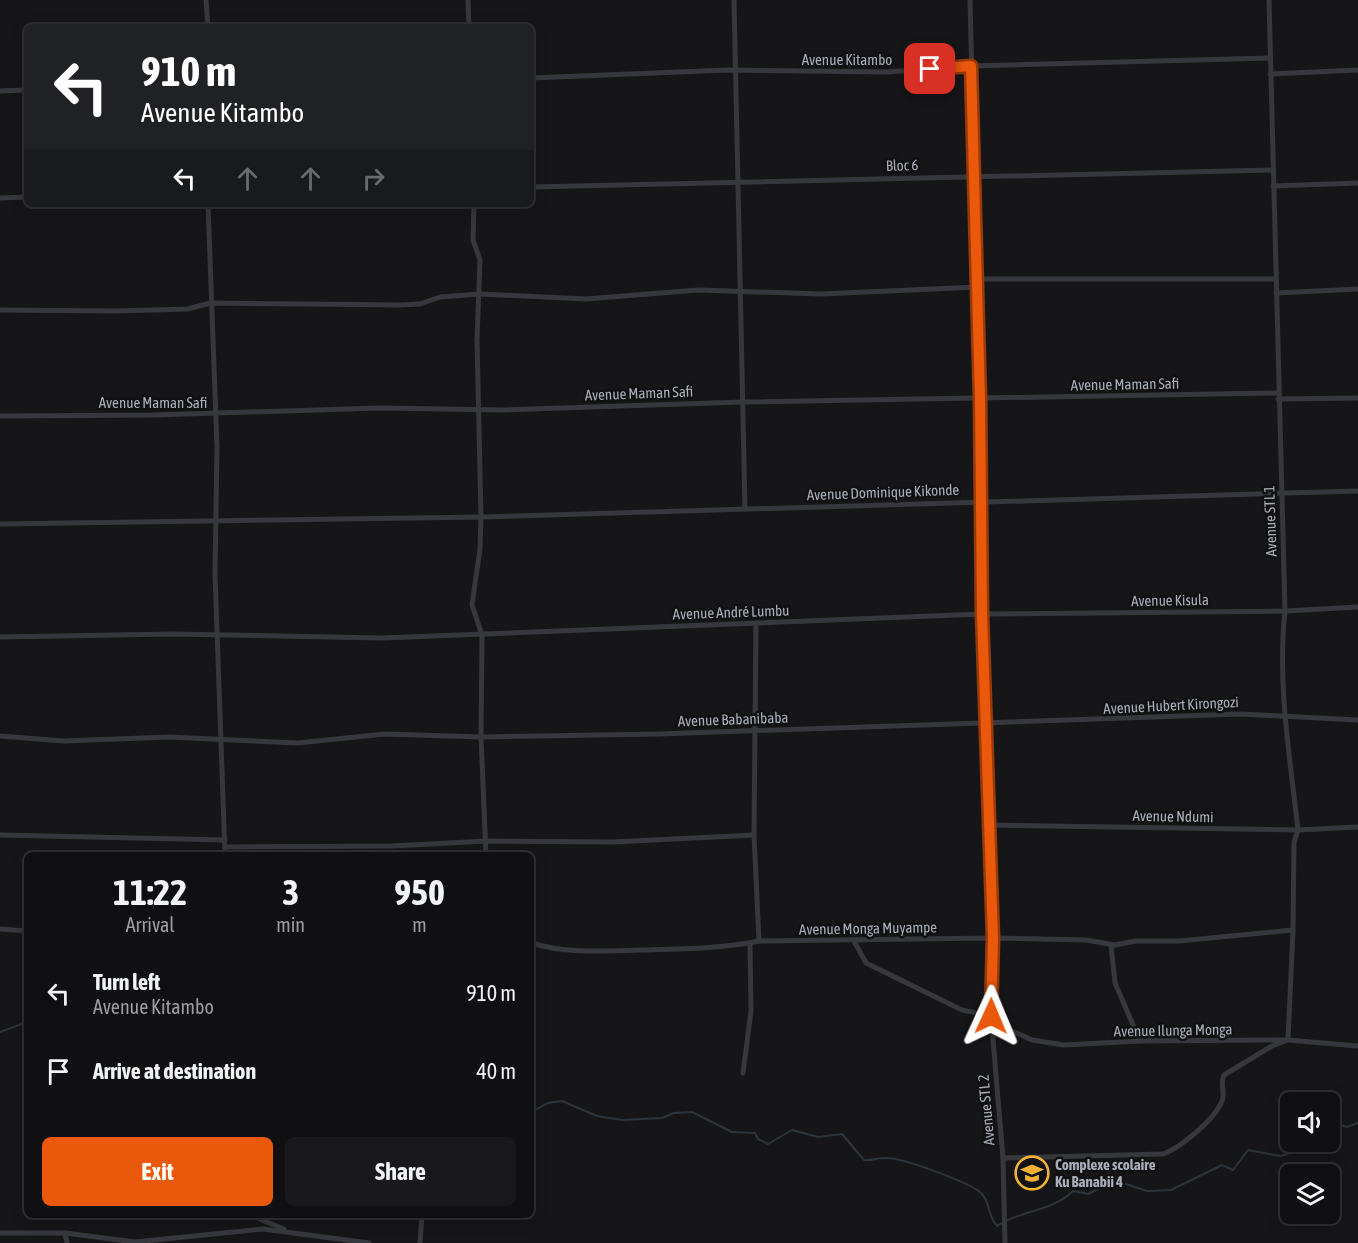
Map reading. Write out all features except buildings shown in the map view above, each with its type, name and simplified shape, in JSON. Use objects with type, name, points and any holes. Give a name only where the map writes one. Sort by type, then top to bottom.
[{"type":"street","points":[[206,0],[208,24]]},
{"type":"street","points":[[468,0],[469,24]]},
{"type":"street","points":[[734,0],[745,509]]},
{"type":"street","name":"Avenue STL 2","points":[[970,0],[980,399],[982,614],[993,938],[991,1019],[1003,1158],[1005,1240]]},
{"type":"street","name":"Avenue STL 1","points":[[1269,0],[1285,611],[1283,634],[1285,716],[1298,830],[1294,842],[1288,1040]]},
{"type":"street","name":"Avenue Kitambo","points":[[534,78],[735,70],[888,72],[971,66],[1270,58]]},
{"type":"street","points":[[1270,74],[1358,70]]},
{"type":"street","points":[[0,91],[24,90]]},
{"type":"street","name":"Bloc 6","points":[[534,187],[1273,170]]},
{"type":"street","points":[[1273,186],[1358,183]]},
{"type":"street","points":[[0,198],[24,197]]},
{"type":"street","points":[[208,207],[215,414],[217,636],[225,852]]},
{"type":"street","points":[[474,207],[472,231],[480,260],[478,409],[481,517],[480,549],[472,605],[482,635],[481,737],[486,852]]},
{"type":"street","points":[[977,279],[1275,279]]},
{"type":"street","points":[[0,310],[131,311],[188,309],[210,303],[400,305],[420,304],[440,297],[480,294],[586,299],[698,290],[822,294],[977,287]]},
{"type":"street","points":[[1276,293],[1358,289]]},
{"type":"street","name":"Avenue Maman Safi","points":[[0,416],[215,414],[380,408],[478,409],[743,402],[1278,396],[1358,398]]},
{"type":"street","name":"Avenue Dominique Kikonde","points":[[0,524],[481,517],[981,500],[1358,491]]},
{"type":"street","name":"Avenue Kisula","points":[[982,614],[1285,611],[1358,607]]},
{"type":"street","name":"Avenue André Lumbu","points":[[0,637],[382,638],[982,614]]},
{"type":"street","points":[[534,944],[566,951],[584,952],[670,950],[759,941],[754,835],[756,623]]},
{"type":"street","name":"Avenue Hubert Kirongozi","points":[[986,723],[1240,714],[1358,720]]},
{"type":"street","name":"Avenue Babanibaba","points":[[0,736],[64,741],[169,737],[297,743],[386,734],[481,737],[986,723]]},
{"type":"street","name":"Avenue Ndumi","points":[[988,825],[1298,830],[1358,827]]},
{"type":"street","points":[[0,835],[225,840]]},
{"type":"street","points":[[225,847],[392,846],[486,841],[613,842],[754,835]]},
{"type":"street","points":[[0,929],[24,931]]},
{"type":"street","name":"Avenue Monga Muyampe","points":[[759,941],[993,938],[1086,940],[1111,945],[1227,938],[1293,930]]},
{"type":"street","name":"Avenue Ilunga Monga","points":[[854,941],[866,963],[962,1010],[991,1019],[1047,1044],[1064,1046],[1140,1041],[1288,1040],[1358,1046]]},
{"type":"street","points":[[743,1073],[750,1011],[750,943]]},
{"type":"street","points":[[1111,945],[1115,983],[1140,1041]]},
{"type":"street","points":[[1136,1030],[1156,1041]]},
{"type":"street","points":[[1003,1158],[1163,1154],[1172,1151],[1207,1122],[1218,1109],[1223,1096],[1221,1082],[1224,1075],[1272,1046],[1288,1040]]},
{"type":"street","points":[[257,1218],[294,1233]]},
{"type":"street","points":[[420,1243],[422,1218]]},
{"type":"street","points":[[0,1233],[65,1233],[135,1242],[160,1241],[245,1229],[369,1243]]},
{"type":"street","points":[[65,1233],[68,1243]]},
{"type":"waterway","points":[[0,1032],[24,1023]]},
{"type":"waterway","points":[[534,1110],[548,1103],[562,1101],[597,1116],[622,1120],[662,1118],[674,1113],[692,1112],[732,1132],[755,1133],[758,1139],[768,1144],[792,1130],[818,1137],[842,1134],[864,1160],[884,1158],[907,1162],[976,1189],[985,1198],[997,1226],[1056,1203],[1073,1191],[1088,1194],[1112,1182],[1120,1182],[1147,1191],[1171,1190],[1222,1165],[1233,1170],[1248,1150],[1280,1156],[1291,1152]]},
{"type":"waterway","points":[[1340,1125],[1347,1127],[1358,1123]]},
{"type":"place","name":"Complexe scolaire Ku Banabii 4","points":[[1032,1173]]},
{"type":"route","points":[[930,69],[971,66],[980,399],[982,614],[993,938],[991,1016]]}]
